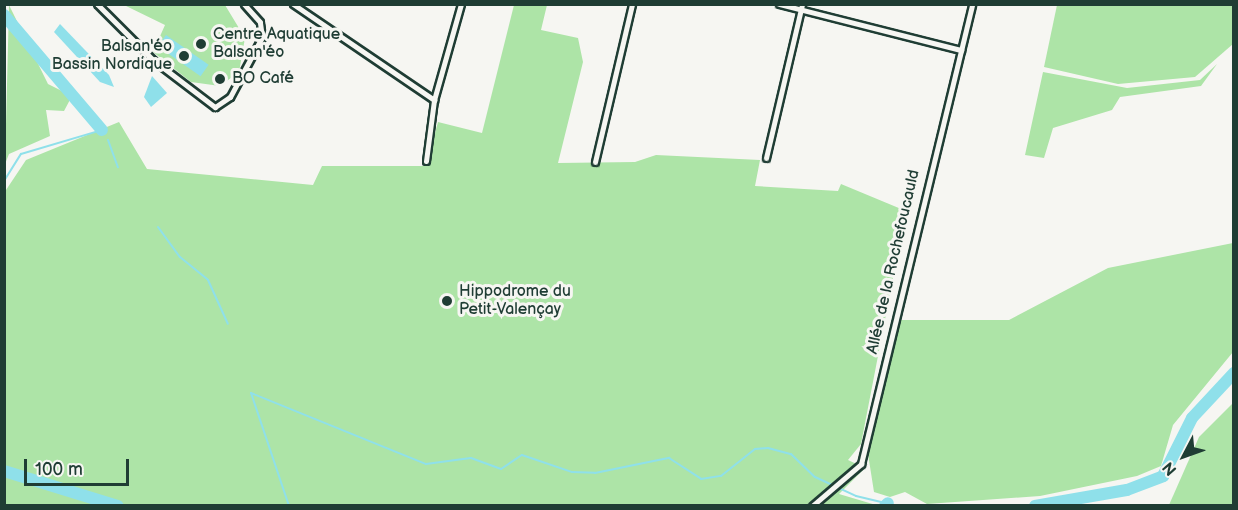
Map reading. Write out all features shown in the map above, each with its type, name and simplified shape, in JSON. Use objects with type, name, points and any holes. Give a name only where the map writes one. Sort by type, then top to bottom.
[{"type":"street","points":[[97,4],[122,31],[203,103],[221,106],[262,37],[260,22],[244,4]]},
{"type":"street","points":[[293,4],[434,100]]},
{"type":"street","points":[[426,161],[434,100],[461,4]]},
{"type":"street","points":[[595,162],[632,4]]},
{"type":"street","points":[[779,4],[801,7],[961,50]]},
{"type":"street","name":"Allée de la Rochefoucauld","points":[[812,506],[861,464],[972,4]]},
{"type":"street","points":[[766,158],[801,7]]},
{"type":"green space","points":[[9,5],[48,84],[72,96],[64,111],[46,110],[50,136],[9,154],[5,164]]},
{"type":"green space","name":"Centre Aquatique Balsan'éo","points":[[124,5],[225,5],[245,38],[239,72],[220,86],[191,82],[153,52],[165,25]]},
{"type":"green space","name":"Hippodrome du Petit-Valençay","points":[[514,5],[547,5],[541,30],[578,38],[583,62],[558,163],[635,162],[656,155],[760,160],[755,186],[838,191],[841,184],[906,211],[861,444],[848,460],[865,468],[839,494],[876,505],[5,505],[4,193],[26,160],[119,122],[147,169],[313,185],[322,166],[426,166],[438,122],[482,133]]},
{"type":"green space","points":[[1057,5],[1233,5],[1233,44],[1195,77],[1118,84],[1044,67]]},
{"type":"green space","points":[[1217,64],[1201,86],[1120,97],[1112,110],[1053,128],[1044,158],[1025,155],[1043,72],[1127,88],[1200,80]]},
{"type":"green space","points":[[1233,243],[1233,352],[1173,425],[1161,466],[1137,476],[1040,496],[927,504],[905,492],[890,497],[874,492],[868,454],[901,320],[1009,320],[1108,268]]},
{"type":"green space","points":[[1233,403],[1233,505],[1169,505],[1199,437]]},
{"type":"water","points":[[60,24],[109,75],[114,87],[100,82],[54,32]]},
{"type":"water","name":"Balsan'éo Bassin Nordique","points":[[166,35],[209,65],[201,76],[158,46]]},
{"type":"water","points":[[152,76],[167,93],[151,107],[144,97]]},
{"type":"waterway","points":[[4,15],[102,130]]},
{"type":"waterway","points":[[4,181],[21,154],[102,130]]},
{"type":"waterway","points":[[108,140],[118,167]]},
{"type":"waterway","points":[[158,227],[180,257],[208,280],[228,324]]},
{"type":"waterway","points":[[1035,506],[1127,490],[1163,476],[1192,418],[1234,373]]},
{"type":"waterway","points":[[251,393],[426,464],[471,458],[501,469],[522,455],[572,472],[595,473],[669,458],[701,479],[721,476],[755,449],[768,448],[791,454],[815,477],[856,496],[898,506]]},
{"type":"waterway","points":[[251,393],[289,506]]},
{"type":"waterway","points":[[4,471],[118,506]]},
{"type":"waterway","points":[[885,506],[888,503]]},
{"type":"place","name":"Centre Aquatique Balsan'éo","points":[[201,44]]},
{"type":"place","name":"Balsan'éo Bassin Nordique","points":[[184,56]]},
{"type":"place","name":"BO Café","points":[[220,79]]},
{"type":"place","name":"Hippodrome du Petit-Valençay","points":[[447,301]]}]
